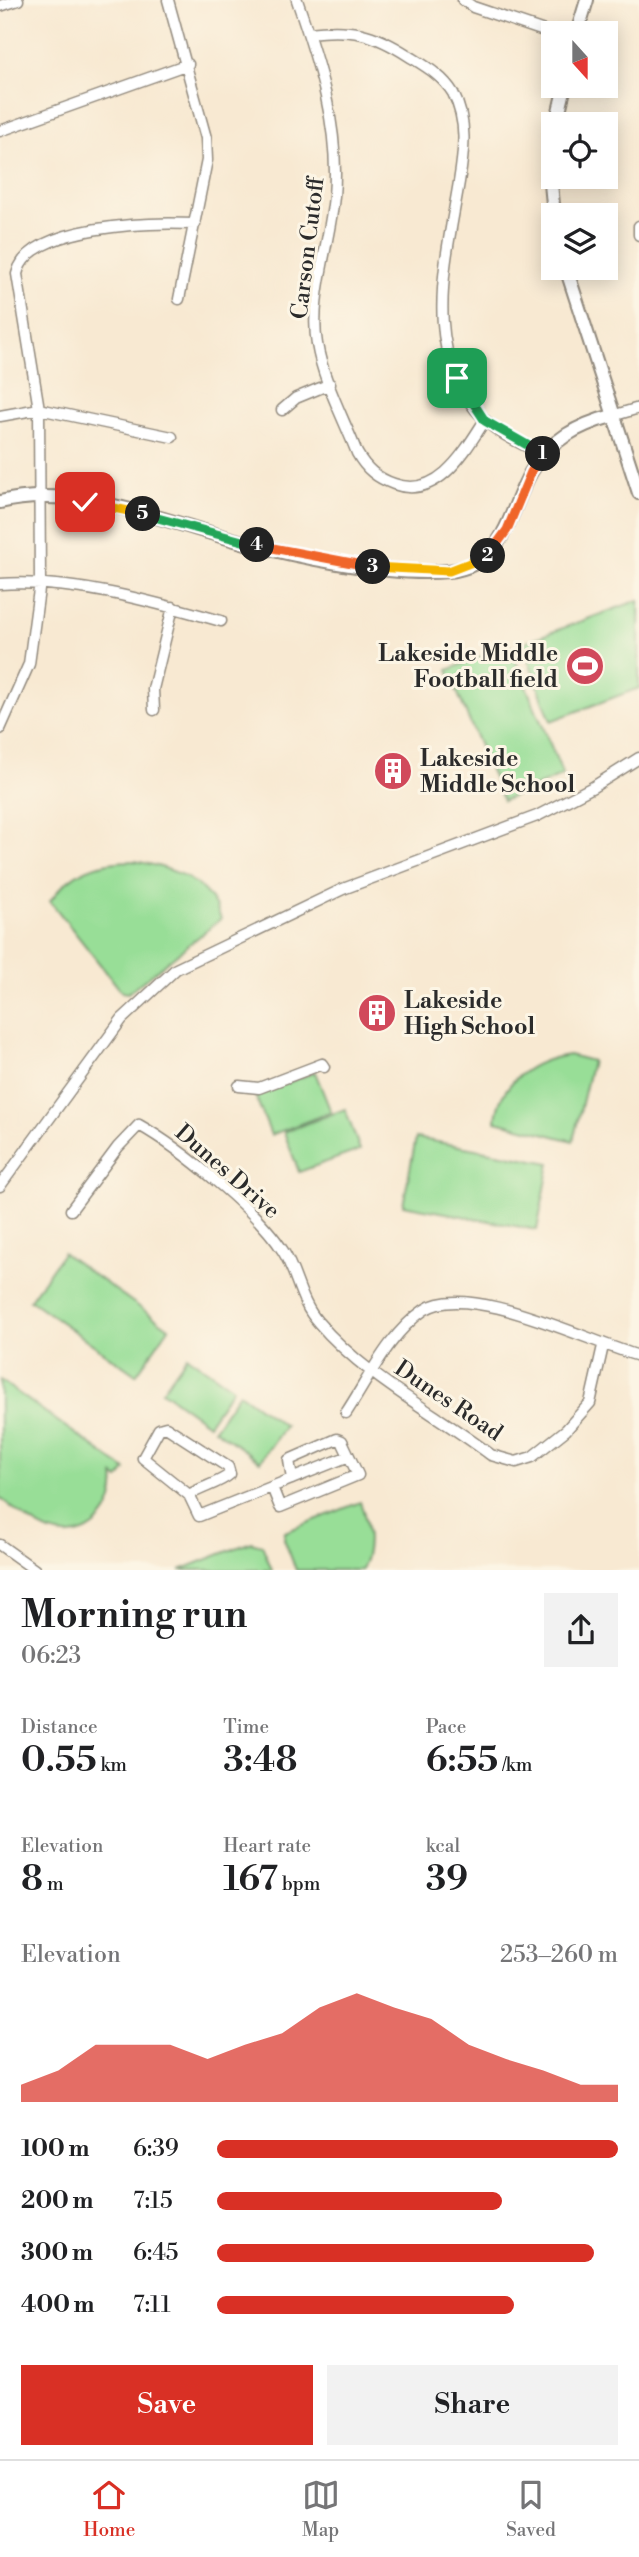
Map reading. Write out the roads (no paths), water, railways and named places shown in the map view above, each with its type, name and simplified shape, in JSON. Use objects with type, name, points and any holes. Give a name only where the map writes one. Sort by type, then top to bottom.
[{"type":"street","points":[[0,6],[18,0]]},
{"type":"street","points":[[168,0],[188,64],[206,138],[207,160],[179,299]]},
{"type":"street","name":"Carson Cutoff","points":[[297,0],[328,104],[337,149],[334,198],[315,320],[317,344],[330,384],[366,469],[398,486],[415,488],[434,482],[449,470],[485,421]]},
{"type":"street","points":[[581,21],[587,0]]},
{"type":"street","points":[[465,1],[473,7],[541,30]]},
{"type":"street","points":[[308,33],[343,29],[373,35],[433,72],[452,92],[461,114],[465,142],[440,292],[440,321],[446,350],[457,378],[485,421],[544,455]]},
{"type":"street","points":[[0,131],[188,64]]},
{"type":"street","points":[[0,729],[29,664],[40,582],[39,409],[17,274],[19,264],[28,253],[49,243],[111,227],[142,222],[195,224]]},
{"type":"street","points":[[639,226],[639,235]]},
{"type":"street","points":[[570,280],[639,493]]},
{"type":"street","points":[[282,410],[296,398],[330,384]]},
{"type":"street","points":[[0,502],[39,496],[85,502],[158,517],[231,539],[354,565],[449,571],[489,556],[500,542],[531,472],[544,455],[571,431],[639,408]]},
{"type":"street","points":[[0,416],[39,409],[172,437]]},
{"type":"street","points":[[0,584],[40,582],[173,607],[221,621]]},
{"type":"street","points":[[154,710],[153,689],[173,607]]},
{"type":"street","points":[[0,1186],[122,1019],[153,987],[195,957],[343,889],[537,816],[593,787],[639,758]]},
{"type":"street","points":[[239,1086],[259,1088],[322,1065],[324,1067]]},
{"type":"street","name":"Dunes Drive","points":[[71,1210],[118,1147],[139,1125],[164,1139],[265,1226],[296,1273],[302,1294],[316,1320],[339,1345],[373,1372]]},
{"type":"street","points":[[346,1412],[393,1340],[424,1309],[446,1301],[463,1300],[512,1311],[603,1346],[639,1356]]},
{"type":"street","name":"Dunes Road","points":[[373,1372],[491,1455],[516,1462],[532,1457],[546,1447],[590,1403],[603,1346]]},
{"type":"street","points":[[190,1495],[207,1483],[223,1480],[230,1474],[228,1467],[166,1427],[159,1429],[143,1458],[190,1495],[198,1516],[349,1456]]},
{"type":"street","points":[[272,1487],[280,1507],[358,1475],[342,1441],[337,1439],[289,1460],[292,1479]]},
{"type":"street","points":[[0,1545],[35,1570]]},
{"type":"place","name":"Lakeside Middle Football field","points":[[585,666]]},
{"type":"place","name":"Lakeside Middle School","points":[[393,771]]},
{"type":"place","name":"Lakeside High School","points":[[377,1013]]}]
